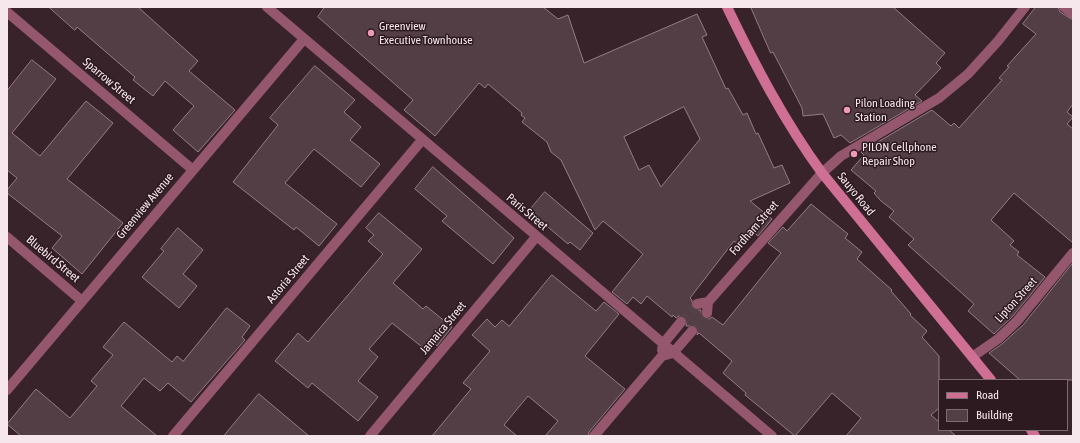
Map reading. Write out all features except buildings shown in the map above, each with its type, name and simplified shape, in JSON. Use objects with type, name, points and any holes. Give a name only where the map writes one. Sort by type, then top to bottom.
[{"type":"main road","name":"Sauyo Road","points":[[727,7],[752,59],[787,122],[822,173],[990,379]]},
{"type":"street","name":"Paris Street","points":[[267,7],[772,436]]},
{"type":"street","name":"Fordham Street","points":[[708,302],[822,173],[841,156],[939,98],[968,74],[998,41],[1025,7]]},
{"type":"street","points":[[1064,7],[1073,14]]},
{"type":"street","name":"Sparrow Street","points":[[7,12],[193,170]]},
{"type":"street","name":"Greenview Avenue","points":[[7,390],[304,39]]},
{"type":"street","name":"Astoria Street","points":[[173,436],[422,140]]},
{"type":"street","name":"Bluebird Street","points":[[7,237],[82,300]]},
{"type":"street","name":"Jamaica Street","points":[[370,436],[536,237]]},
{"type":"street","name":"Lipton Street","points":[[972,357],[998,339],[1018,320],[1073,253]]},
{"type":"street","points":[[697,304],[708,302],[707,313]]},
{"type":"street","points":[[662,356],[663,344],[681,322]]},
{"type":"street","points":[[594,436],[662,356],[674,353],[692,331]]},
{"type":"tunnel","points":[[681,322],[697,304]]},
{"type":"tunnel","points":[[692,331],[707,313]]},
{"type":"place","name":"Greenview Executive Townhouse","points":[[371,33]]},
{"type":"place","name":"Pilon Loading Station","points":[[847,110]]},
{"type":"place","name":"PILON Cellphone Repair Shop","points":[[854,154]]}]
